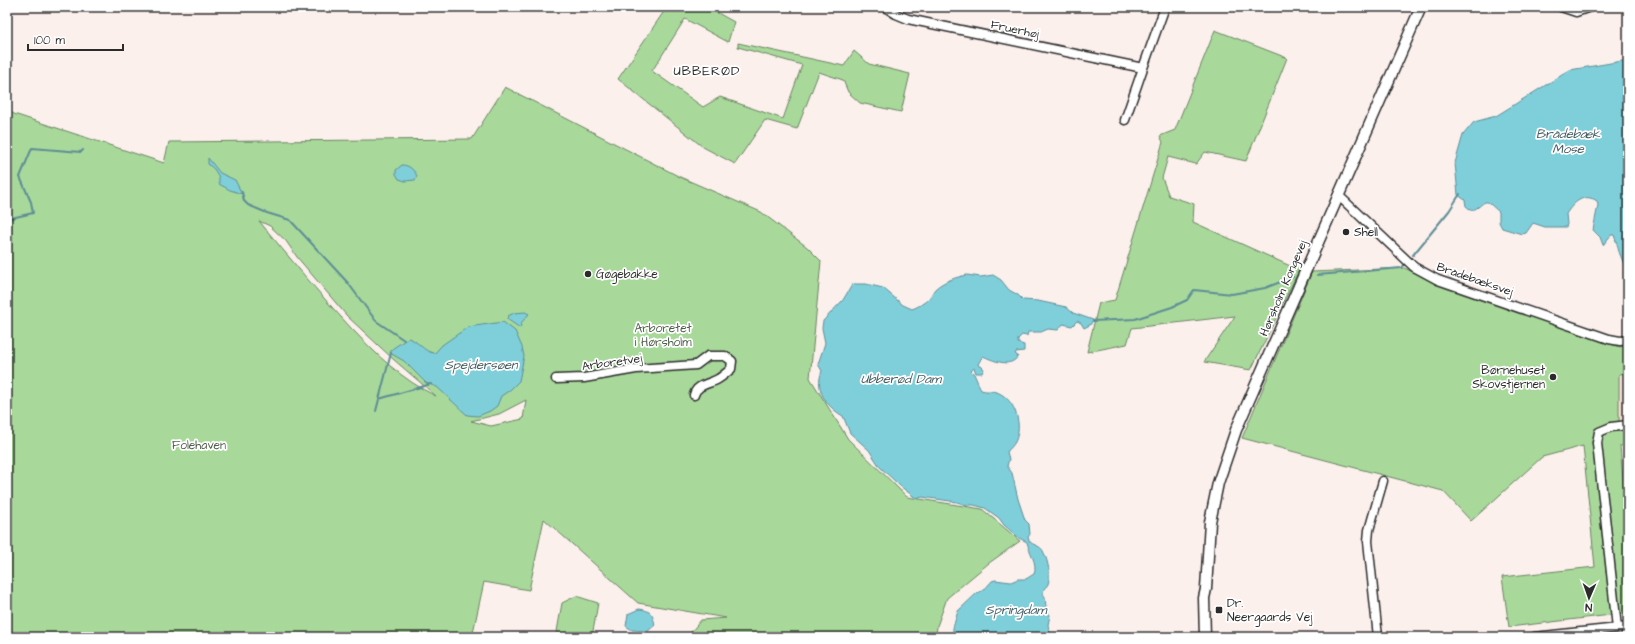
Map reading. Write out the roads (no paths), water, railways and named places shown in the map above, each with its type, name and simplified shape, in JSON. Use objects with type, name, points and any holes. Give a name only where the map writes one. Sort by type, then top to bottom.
[{"type":"main road","name":"Hørsholm Kongevej","points":[[1205,637],[1204,598],[1206,589],[1210,522],[1218,483],[1236,430],[1421,7]]},
{"type":"main road","name":"Hørsholm Kongevej","points":[[1206,589],[1210,598],[1212,637]]},
{"type":"street","name":"Fruerhøj","points":[[885,7],[908,19],[1143,68]]},
{"type":"street","points":[[1125,120],[1165,7]]},
{"type":"street","points":[[1561,7],[1576,12],[1590,7]]},
{"type":"street","name":"Brådebæksvej","points":[[1338,195],[1414,267],[1438,280],[1609,339],[1620,341],[1628,340]]},
{"type":"street","name":"Arboretvej","points":[[556,379],[584,378],[636,369],[696,365],[708,356],[725,356],[730,359],[733,364],[731,368],[717,380],[704,384],[696,390],[694,395]]},
{"type":"street","points":[[1616,628],[1597,443],[1599,432],[1611,427],[1628,425]]},
{"type":"street","points":[[1378,637],[1368,541],[1369,530],[1383,481]]},
{"type":"street","points":[[1534,637],[1628,627]]},
{"type":"water","name":"Brådebæk Mose","points":[[1628,60],[1628,277],[1625,274],[1624,264],[1614,235],[1611,235],[1603,245],[1600,237],[1593,230],[1598,205],[1597,201],[1583,198],[1575,203],[1566,214],[1566,227],[1545,227],[1533,223],[1526,233],[1522,234],[1502,228],[1499,222],[1499,212],[1488,202],[1485,202],[1474,209],[1466,206],[1465,200],[1458,195],[1455,163],[1463,135],[1474,122],[1496,116],[1570,70]]},
{"type":"water","points":[[208,158],[220,173],[235,180],[242,194],[219,184],[219,177],[214,169],[208,164]]},
{"type":"water","points":[[402,165],[413,170],[417,176],[415,180],[405,181],[399,179],[396,174],[396,170]]},
{"type":"water","name":"Ubberød Dam","points":[[967,275],[981,277],[993,275],[1001,280],[1009,290],[1023,300],[1038,301],[1066,307],[1073,313],[1093,320],[1090,325],[1084,328],[1081,323],[1077,321],[1072,326],[1063,324],[1058,330],[1048,329],[1041,332],[1028,332],[1027,336],[1022,335],[1018,339],[1018,343],[1024,345],[1024,351],[1016,352],[1015,354],[1018,356],[1015,360],[1006,363],[991,360],[983,356],[978,364],[984,369],[982,373],[976,373],[974,368],[971,371],[974,374],[981,390],[997,392],[1005,397],[1014,408],[1016,414],[1018,422],[1017,436],[1007,452],[1009,459],[1007,466],[1012,473],[1025,520],[1029,524],[1029,540],[1042,550],[1048,564],[1049,581],[1043,594],[1045,597],[1046,609],[1050,615],[1048,625],[1051,637],[953,637],[953,628],[958,611],[977,593],[984,590],[992,581],[1011,582],[1018,579],[1026,579],[1034,574],[1035,566],[1027,542],[1019,538],[1004,525],[999,518],[985,508],[922,497],[917,499],[900,486],[880,467],[869,450],[850,433],[843,416],[827,403],[821,391],[820,378],[822,371],[818,364],[825,343],[822,328],[823,321],[843,300],[852,285],[866,284],[883,288],[903,305],[912,309],[926,301],[935,289],[942,284],[955,278]]},
{"type":"water","points":[[525,312],[529,314],[522,322],[520,328],[507,319],[508,316],[514,313]]},
{"type":"water","name":"Spejdersøen","points":[[503,322],[515,331],[522,347],[524,356],[519,381],[501,396],[497,406],[478,416],[467,415],[437,387],[426,383],[404,361],[390,353],[392,349],[408,338],[412,339],[428,351],[435,353],[442,345],[468,327]]},
{"type":"water","points":[[639,609],[646,610],[653,618],[655,625],[648,631],[632,630],[626,626],[628,614]]},
{"type":"waterway","points":[[7,219],[33,213],[31,202],[20,177],[32,148],[81,152],[83,150]]},
{"type":"waterway","points":[[242,192],[244,201],[248,205],[290,220],[348,283],[376,321],[404,340]]},
{"type":"waterway","points":[[1413,255],[1449,211],[1460,194]]},
{"type":"waterway","points":[[1317,275],[1402,268],[1404,265]]},
{"type":"waterway","points":[[1093,321],[1135,319],[1172,307],[1187,300],[1194,290],[1232,294],[1265,288],[1293,277]]},
{"type":"waterway","points":[[376,411],[391,353]]},
{"type":"waterway","points":[[379,399],[431,384]]},
{"type":"place","name":"Shell","points":[[1346,232]]},
{"type":"place","name":"Gøgebakke","points":[[588,274]]},
{"type":"place","name":"Børnehuset Skovstjernen","points":[[1553,377]]},
{"type":"place","name":"Dr. Neergaards Vej","points":[[1219,610]]},
{"type":"district","name":"UBBERØD","points":[[707,70]]},
{"type":"park label","name":"Arboretet i Hørsholm","points":[[663,335]]},
{"type":"park label","name":"Folehaven","points":[[199,445]]},
{"type":"water label","name":"Springdam","points":[[1016,609]]}]
